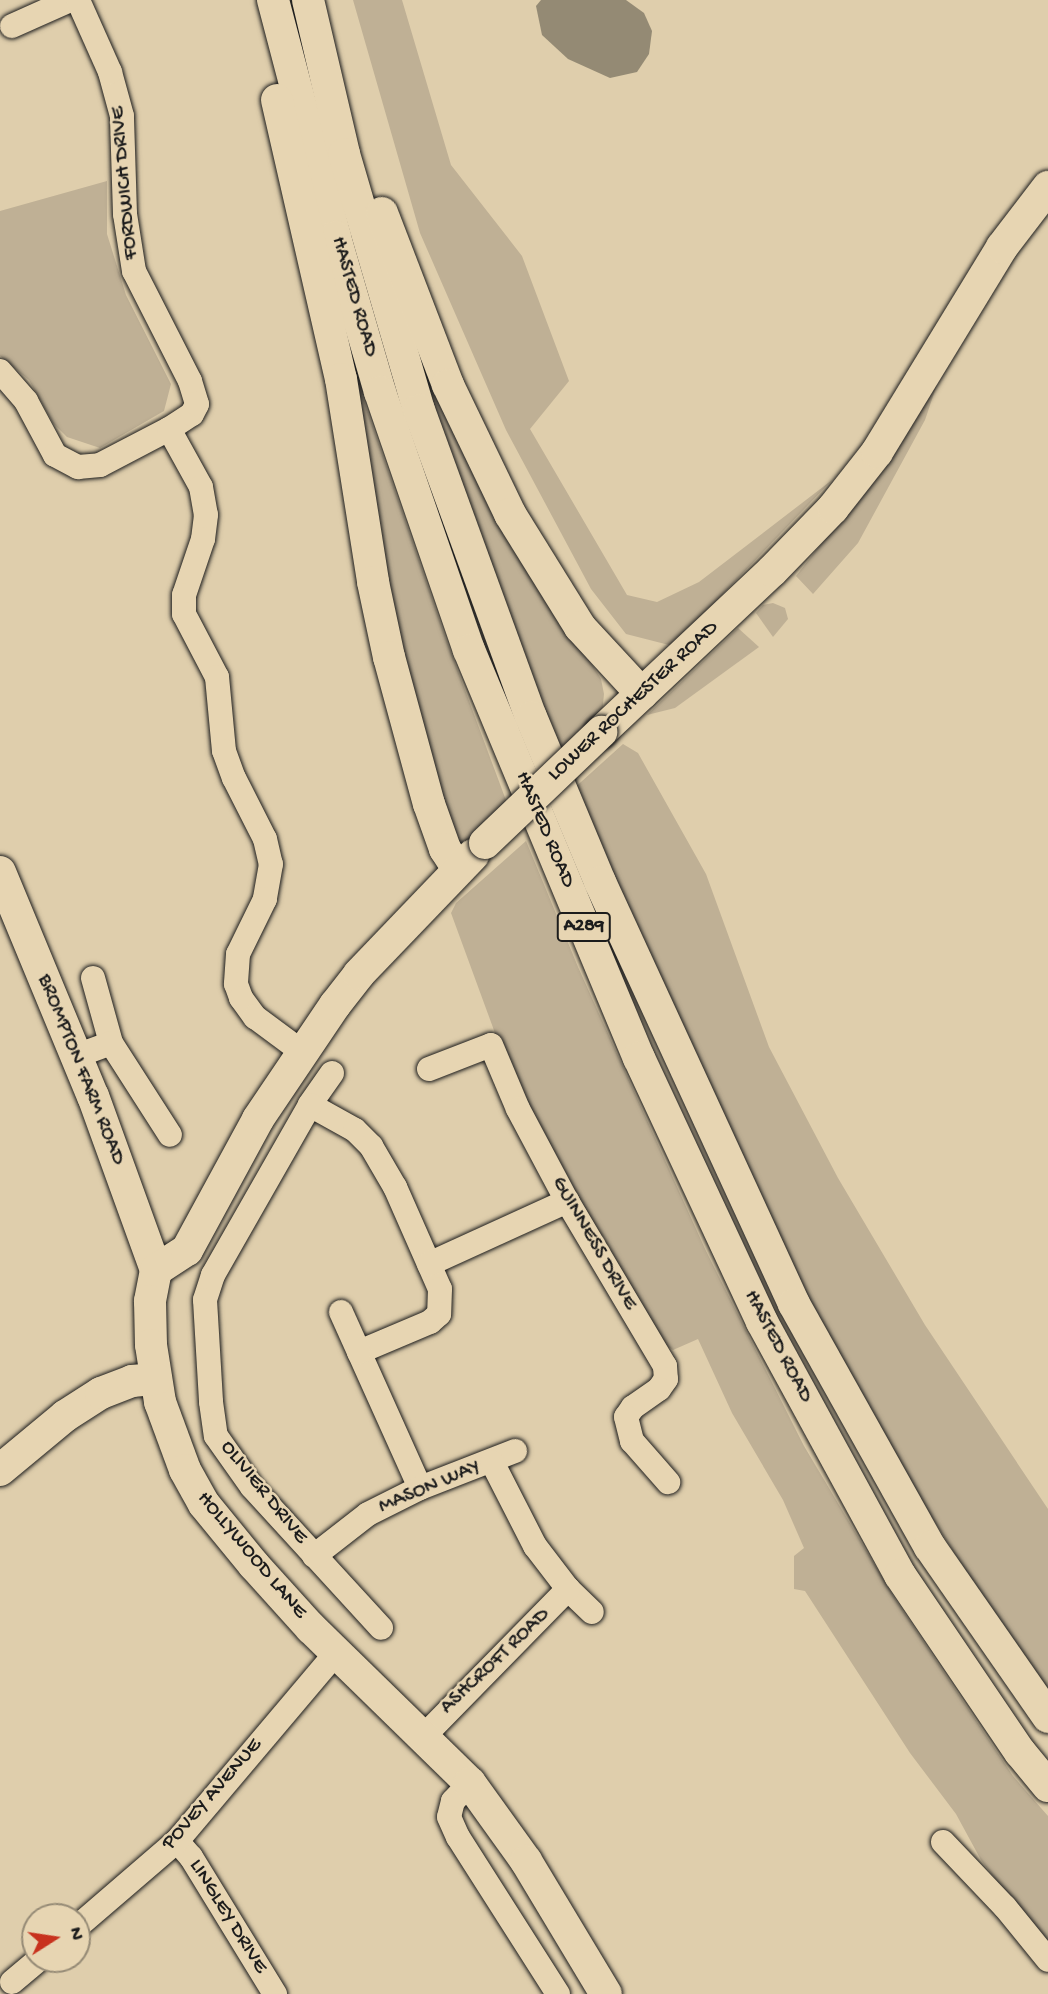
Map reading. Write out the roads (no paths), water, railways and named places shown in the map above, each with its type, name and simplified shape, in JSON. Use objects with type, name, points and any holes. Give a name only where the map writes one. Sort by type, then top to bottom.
[{"type":"main road","points":[[257,0],[341,380],[373,582],[389,657],[429,804],[445,849],[458,869]]},
{"type":"main road","name":"HASTED ROAD","points":[[274,0],[335,237],[380,392],[469,650],[639,1058],[762,1322],[900,1575],[1020,1752],[1048,1786]]},
{"type":"main road","name":"HASTED ROAD","points":[[308,0],[344,154],[419,410],[531,718],[600,882],[794,1304],[930,1547],[1048,1717]]},
{"type":"main road","points":[[322,0],[374,179],[379,205],[422,321],[461,415],[510,514],[550,583],[591,641],[642,694]]},
{"type":"main road","name":"LOWER ROCHESTER ROAD","points":[[156,1270],[187,1250],[258,1119],[301,1051],[359,974],[458,869],[833,508],[877,452],[976,287],[1048,187]]},
{"type":"main road","name":"BROMPTON FARM ROAD","points":[[0,873],[123,1174],[156,1270]]},
{"type":"main road","name":"HOLLYWOOD LANE","points":[[156,1270],[150,1301],[151,1345],[156,1379],[171,1438],[204,1504],[254,1565],[337,1652],[470,1783],[526,1861],[606,1994]]},
{"type":"main road","points":[[0,1470],[65,1416],[101,1393],[132,1381],[156,1379]]},
{"type":"street","points":[[12,26],[70,0]]},
{"type":"street","name":"FORDWICH DRIVE","points":[[0,371],[26,401],[55,455],[72,466],[100,465],[169,429],[191,414],[197,399],[134,271],[125,214],[122,116],[110,72],[78,0]]},
{"type":"street","points":[[169,429],[201,487],[206,515],[203,539],[184,595],[184,614],[217,677],[224,751],[234,778],[265,839],[271,864],[265,899],[238,954],[236,984],[241,998],[255,1017],[301,1051]]},
{"type":"street","points":[[93,978],[108,1024],[111,1043],[170,1135]]},
{"type":"street","points":[[76,1056],[111,1043]]},
{"type":"street","name":"GUINNESS DRIVE","points":[[429,1069],[491,1045],[518,1109],[567,1201],[664,1366],[666,1379],[659,1389],[633,1407],[626,1417],[632,1441],[668,1482]]},
{"type":"street","name":"OLIVIER DRIVE","points":[[332,1073],[310,1105],[213,1275],[205,1300],[204,1329],[216,1436],[252,1487],[381,1628]]},
{"type":"street","points":[[310,1105],[355,1130],[371,1146],[396,1187],[440,1289],[439,1314],[430,1322],[359,1352]]},
{"type":"street","points":[[429,1264],[567,1201]]},
{"type":"street","points":[[341,1312],[420,1488]]},
{"type":"street","name":"MASON WAY","points":[[314,1556],[368,1514],[420,1488],[515,1451]]},
{"type":"street","name":"ASHCROFT ROAD","points":[[492,1462],[535,1546],[568,1589],[592,1612]]},
{"type":"street","name":"ASHCROFT ROAD","points":[[424,1736],[568,1589]]},
{"type":"street","name":"POVEY AVENUE","points":[[91,1915],[177,1841],[337,1652]]},
{"type":"street","points":[[470,1783],[453,1801],[449,1817],[458,1837],[558,1994]]},
{"type":"street","name":"LINGLEY DRIVE","points":[[177,1841],[191,1857],[275,1994]]},
{"type":"street","points":[[943,1842],[1005,1907],[1048,1961]]},
{"type":"street","points":[[12,1982],[23,1973]]}]
